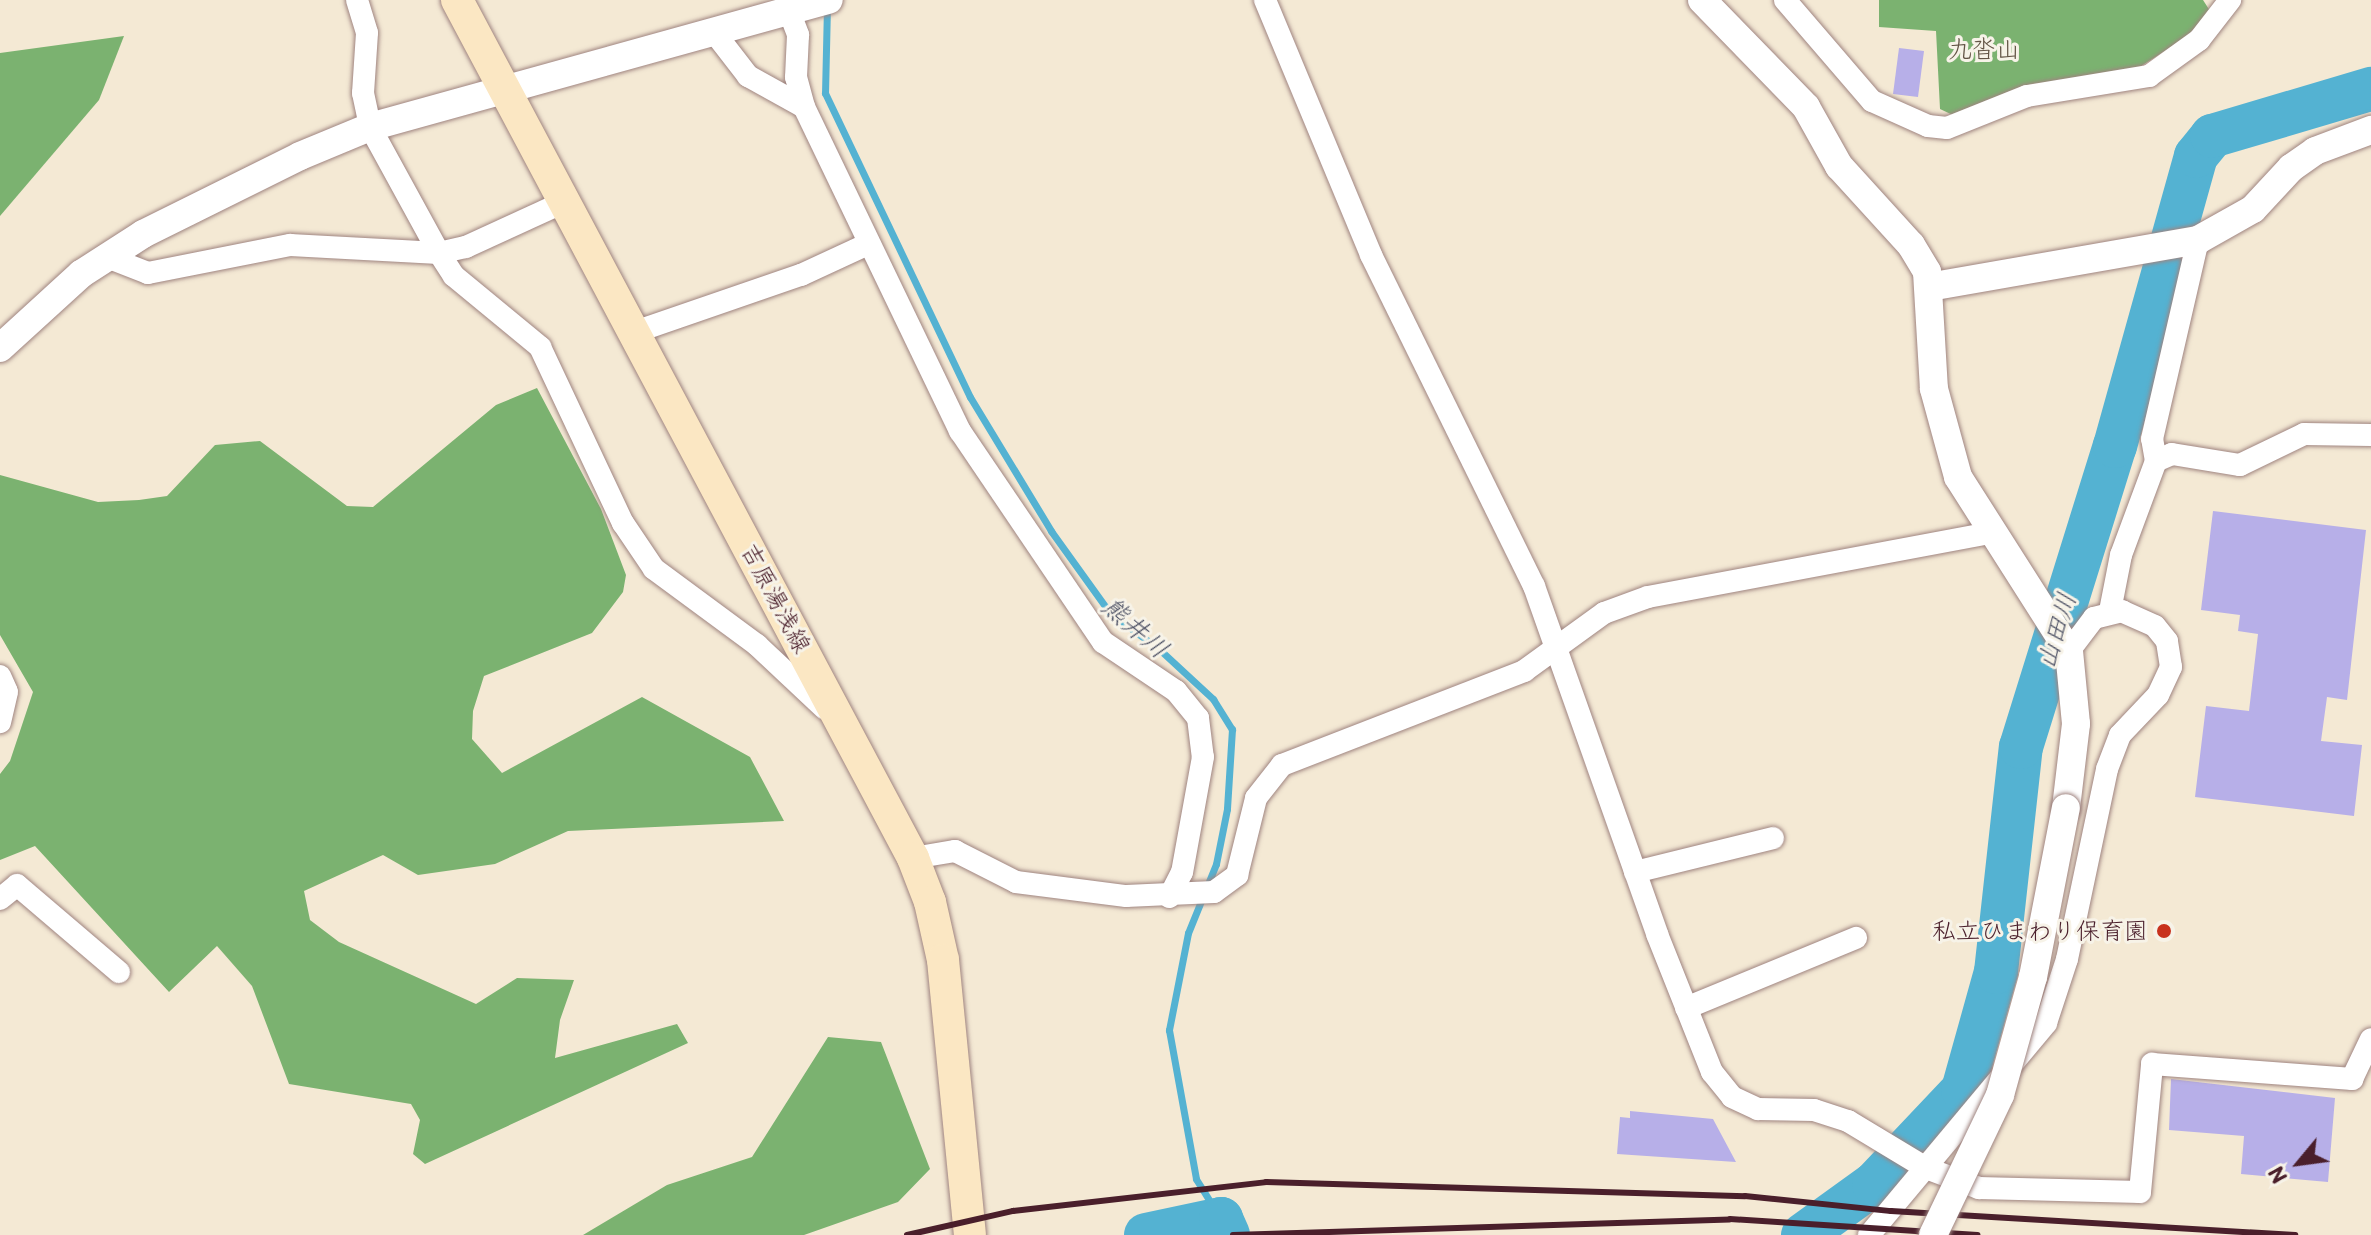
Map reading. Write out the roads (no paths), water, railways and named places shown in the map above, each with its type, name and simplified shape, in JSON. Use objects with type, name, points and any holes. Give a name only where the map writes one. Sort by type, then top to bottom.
[{"type":"main road","name":"吉原湯浅線","points":[[457,0],[913,858],[930,902],[943,960],[970,1235]]},
{"type":"street","points":[[357,0],[367,33],[363,93],[370,127],[454,276],[540,347],[623,523],[654,569],[757,645],[845,728]]},
{"type":"street","points":[[1265,0],[1371,255],[1534,586],[1559,648],[1635,872],[1686,1008],[1712,1072],[1732,1097],[1758,1109],[1814,1110],[1848,1121],[1926,1168],[1979,1188],[2140,1192],[2152,1064],[2352,1079],[2371,1039]]},
{"type":"street","points":[[1702,0],[1806,107],[1839,166],[1920,257],[1929,287],[1940,424],[1958,477],[2069,651],[2076,724],[2066,808],[2033,977],[2000,1095],[1933,1235]]},
{"type":"street","points":[[1785,0],[1872,101],[1928,126],[1947,128],[2027,96],[2149,76],[2199,40],[2230,0]]},
{"type":"street","points":[[807,6],[798,35],[796,77],[804,107],[866,245],[960,431],[1103,642],[1176,691],[1198,718],[1203,757],[1182,872],[1169,897]]},
{"type":"street","points":[[0,348],[107,257],[181,211],[370,127],[807,6]]},
{"type":"street","points":[[714,32],[748,76],[804,107]]},
{"type":"street","points":[[1929,287],[2198,240],[2253,209],[2291,168],[2315,151],[2371,130]]},
{"type":"street","points":[[107,257],[148,273],[290,245],[439,253],[466,247],[566,201]]},
{"type":"street","points":[[2110,611],[2121,555],[2156,461],[2152,439],[2198,240]]},
{"type":"street","points":[[635,332],[801,275],[866,245]]},
{"type":"street","points":[[2156,461],[2172,454],[2240,465],[2304,434],[2371,435]]},
{"type":"street","points":[[913,858],[955,851],[1016,882],[1169,897],[1214,892],[1237,875],[1256,798],[1282,765],[1369,727],[1498,683],[1559,648],[1592,620],[1648,597],[1991,533]]},
{"type":"street","points":[[1869,1235],[2046,1023],[2067,959],[2107,769],[2128,723],[2166,682],[2171,654],[2155,626],[2135,614],[2110,611],[2081,630],[2069,651]]},
{"type":"street","points":[[0,676],[7,692],[0,722]]},
{"type":"street","points":[[1635,872],[1773,838]]},
{"type":"street","points":[[0,899],[17,885],[119,972]]},
{"type":"street","points":[[1686,1008],[1856,938]]},
{"type":"waterway","name":"熊井川","points":[[827,6],[825,93],[970,397],[1051,531],[1110,613],[1159,649],[1213,699],[1232,729],[1227,809],[1216,864],[1188,933],[1169,1030],[1196,1179],[1221,1219]]},
{"type":"waterway","name":"山田川","points":[[1803,1235],[1874,1184],[1963,1090],[1996,972],[2021,747],[2115,446],[2196,156],[2212,136],[2371,89]]},
{"type":"waterway","points":[[1146,1235],[1221,1219],[1228,1235]]},
{"type":"railway","points":[[907,1235],[1013,1211],[1266,1182],[1745,1196],[1891,1211],[2295,1235]]},
{"type":"railway","points":[[1233,1235],[1730,1219],[1977,1235]]},
{"type":"place","name":"私立ひまわり保育園","points":[[2164,931]]},
{"type":"park label","name":"九沓山","points":[[1984,49]]}]
